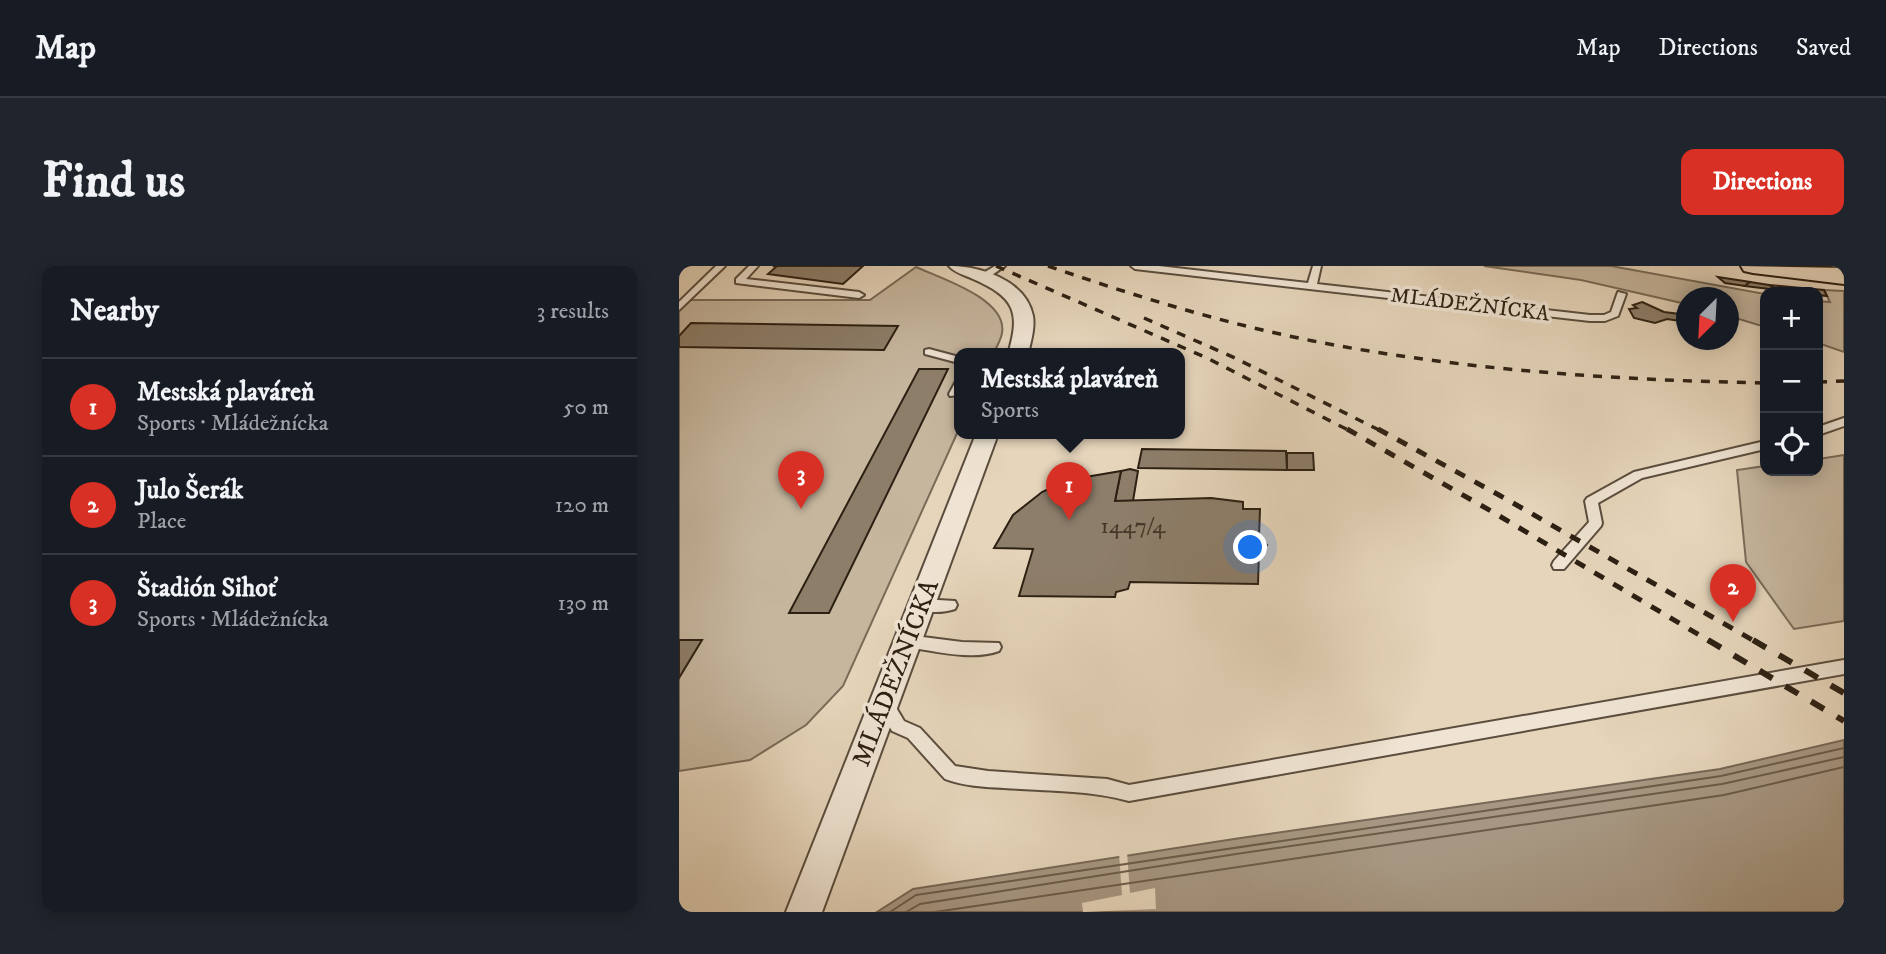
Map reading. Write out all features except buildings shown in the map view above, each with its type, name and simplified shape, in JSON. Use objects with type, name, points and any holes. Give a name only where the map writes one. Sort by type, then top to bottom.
[{"type":"main road","points":[[1752,266],[1844,276]]},
{"type":"street","points":[[957,266],[983,276],[1012,293],[1025,310],[1026,330],[1020,348]]},
{"type":"street","name":"MLÁDEŽNÍCKA","points":[[804,912],[985,439]]},
{"type":"lane","points":[[679,306],[721,266]]},
{"type":"lane","points":[[754,266],[739,281],[859,295]]},
{"type":"lane","points":[[983,276],[1001,266]]},
{"type":"lane","name":"MLÁDEŽNÍCKA","points":[[1135,266],[1590,318],[1605,318],[1615,314],[1621,294]]},
{"type":"lane","points":[[1312,287],[1317,266]]},
{"type":"lane","points":[[929,352],[954,359]]},
{"type":"lane","points":[[1823,429],[1844,422]]},
{"type":"lane","points":[[1559,565],[1596,523],[1591,502],[1625,481],[1638,475],[1760,446]]},
{"type":"lane","points":[[921,605],[950,605]]},
{"type":"lane","points":[[907,642],[962,648],[994,647]]},
{"type":"lane","points":[[884,702],[898,726],[914,733],[951,773],[988,779],[1107,787],[1129,793],[1844,667]]},
{"type":"shaded area","points":[[1484,266],[1611,266],[1726,287],[1676,287],[1676,302],[1581,280]]},
{"type":"shaded area","points":[[916,267],[984,300],[1001,321],[1000,341],[996,348],[954,348],[954,439],[843,686],[806,725],[750,760],[679,771],[679,300],[870,300]]},
{"type":"shaded area","points":[[1739,289],[1760,293],[1760,325],[1739,319]]},
{"type":"shaded area","points":[[1824,290],[1844,291],[1844,352],[1823,345],[1823,301],[1830,302]]},
{"type":"shaded area","points":[[1844,455],[1844,621],[1794,629],[1746,562],[1737,470],[1760,467],[1760,476],[1823,476],[1823,458]]},
{"type":"water","points":[[1844,740],[1844,912],[877,912],[913,889],[1234,839],[1720,769]]},
{"type":"pier","points":[[1127,852],[1130,893],[1155,888],[1156,909],[1083,912],[1082,903],[1122,895],[1119,853]]},
{"type":"railway","points":[[996,266],[1184,348]]},
{"type":"railway","points":[[1048,266],[1212,317],[1279,334],[1369,351],[1538,372],[1760,383]]},
{"type":"railway","points":[[1144,318],[1235,358],[1381,431]]},
{"type":"railway","points":[[1185,348],[1350,431]]},
{"type":"railway","points":[[1823,382],[1844,381]]},
{"type":"railway","points":[[1347,429],[1711,642]]},
{"type":"railway","points":[[1378,429],[1756,642]]},
{"type":"railway","points":[[1708,640],[1844,721]]},
{"type":"railway","points":[[1753,640],[1844,693]]},
{"type":"place","name":"Štadión Sihoť","points":[[801,509]]},
{"type":"place","name":"Mestská plaváreň","points":[[1069,520]]},
{"type":"place","name":"Julo Šerák","points":[[1733,622]]}]
